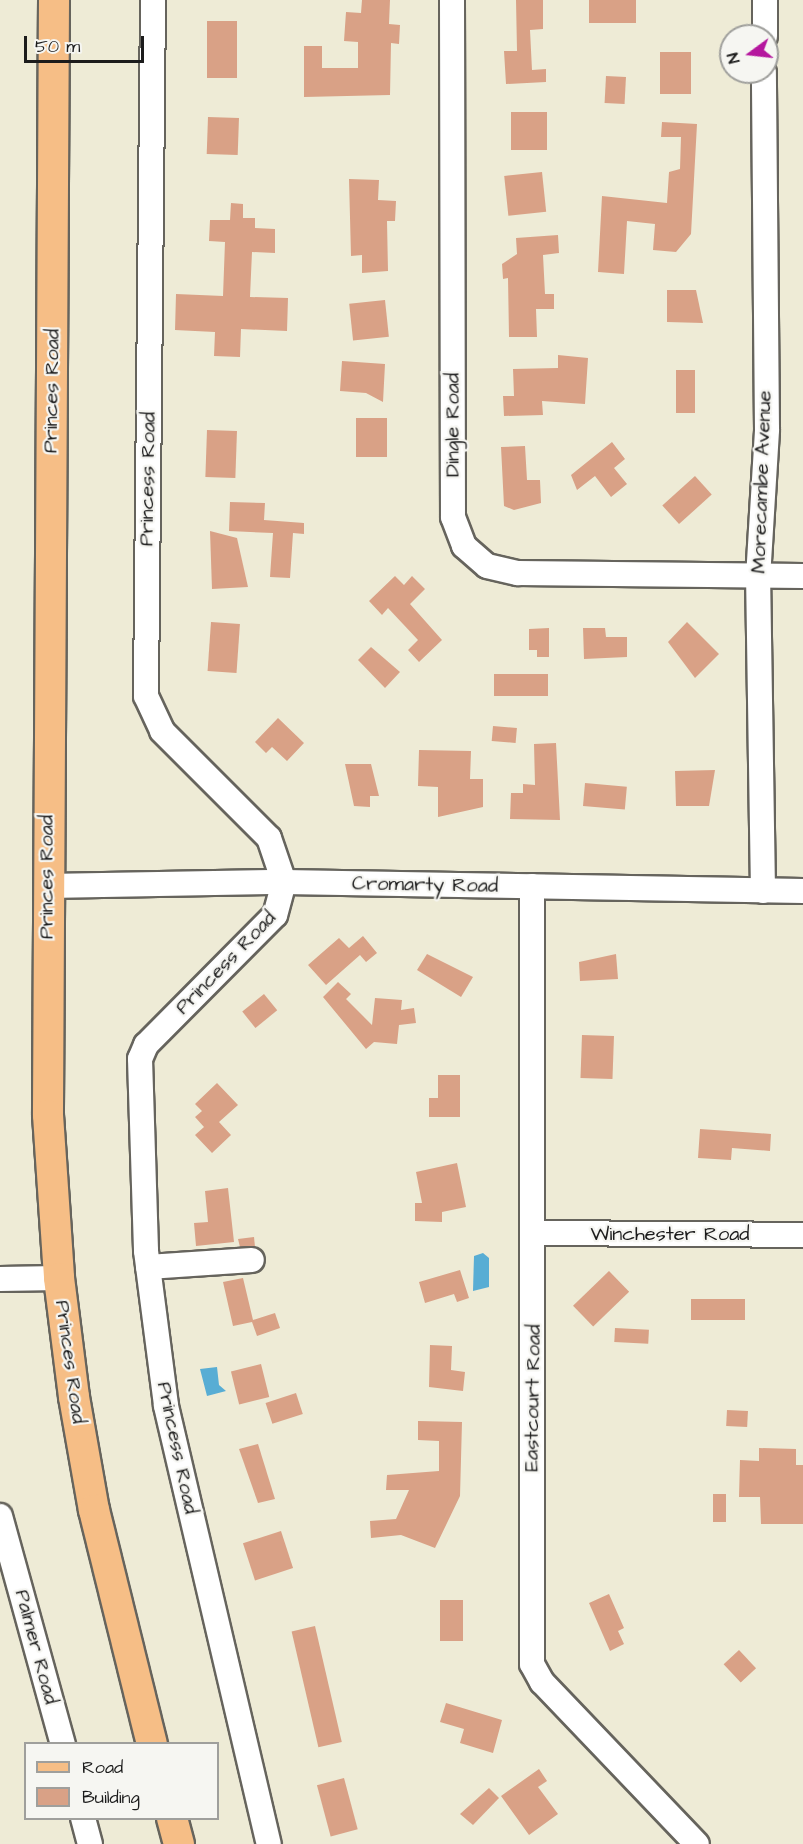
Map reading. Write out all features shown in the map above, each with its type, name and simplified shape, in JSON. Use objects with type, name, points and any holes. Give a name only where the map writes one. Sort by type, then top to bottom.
[{"type":"main road","name":"Princes Road","points":[[54,0],[47,1084],[59,1278],[94,1510],[152,1742]]},
{"type":"main road","points":[[173,1820],[179,1844]]},
{"type":"street","name":"Princess Road","points":[[153,0],[146,696],[162,731],[269,838],[284,882],[275,915],[146,1045],[140,1059],[148,1267],[166,1406],[269,1844]]},
{"type":"street","name":"Dingle Road","points":[[452,0],[453,517],[464,546],[487,566],[518,573],[758,578],[803,576]]},
{"type":"street","points":[[765,0],[765,24]]},
{"type":"street","name":"Morecambe Avenue","points":[[763,891],[758,578],[767,429],[764,84]]},
{"type":"street","name":"Cromarty Road","points":[[47,886],[284,882],[803,891]]},
{"type":"street","name":"Eastcourt Road","points":[[532,886],[536,1233],[532,1664],[542,1682],[697,1844]]},
{"type":"street","name":"Winchester Road","points":[[536,1233],[803,1235]]},
{"type":"street","points":[[148,1267],[252,1260]]},
{"type":"street","points":[[0,1279],[59,1278]]},
{"type":"street","name":"Palmer Road","points":[[0,1516],[63,1742]]},
{"type":"street","points":[[84,1820],[90,1844]]},
{"type":"water","points":[[483,1253],[489,1258],[489,1287],[473,1291],[474,1256]]},
{"type":"water","points":[[217,1367],[219,1385],[226,1391],[207,1396],[200,1369]]},
{"type":"building","points":[[362,0],[390,0],[389,24],[400,25],[399,44],[391,43],[390,95],[304,97],[304,46],[322,46],[322,68],[358,68],[358,42],[344,41],[346,12],[361,13]]},
{"type":"building","points":[[516,0],[543,0],[543,29],[530,30],[532,70],[546,69],[546,82],[506,84],[504,51],[517,51]]},
{"type":"building","points":[[589,0],[636,0],[636,23],[589,23]]},
{"type":"building","points":[[207,21],[237,21],[237,78],[207,78]]},
{"type":"building","points":[[660,52],[691,52],[691,94],[660,94]]},
{"type":"building","points":[[606,76],[626,77],[625,104],[605,103]]},
{"type":"building","points":[[511,112],[547,112],[547,150],[511,150]]},
{"type":"building","points":[[208,117],[239,118],[238,155],[207,154]]},
{"type":"building","points":[[662,122],[697,124],[691,234],[676,252],[653,250],[655,224],[627,221],[624,274],[598,272],[602,196],[667,203],[669,172],[680,169],[681,137],[661,137]]},
{"type":"building","points":[[542,172],[546,212],[508,216],[504,176]]},
{"type":"building","points":[[349,179],[379,180],[378,200],[396,201],[395,221],[387,221],[388,271],[362,273],[362,255],[351,256]]},
{"type":"building","points":[[231,203],[243,204],[243,218],[255,218],[255,228],[275,229],[275,253],[252,252],[250,297],[288,298],[287,331],[241,329],[240,357],[214,356],[215,332],[175,330],[176,294],[223,296],[225,242],[209,241],[210,220],[230,220]]},
{"type":"building","points":[[558,235],[559,253],[543,255],[545,294],[554,294],[554,309],[536,309],[537,337],[509,337],[508,278],[503,279],[502,264],[517,254],[516,238]]},
{"type":"building","points":[[667,290],[696,290],[703,323],[667,322]]},
{"type":"building","points":[[385,300],[389,337],[353,341],[349,304]]},
{"type":"building","points":[[558,355],[588,358],[585,404],[542,401],[543,415],[504,416],[503,396],[514,396],[513,369],[558,368]]},
{"type":"building","points":[[342,361],[385,364],[383,402],[366,393],[340,391]]},
{"type":"building","points":[[676,370],[695,370],[695,413],[676,413]]},
{"type":"building","points":[[356,418],[387,418],[387,457],[356,457]]},
{"type":"building","points":[[207,430],[237,431],[235,478],[205,477]]},
{"type":"building","points":[[612,442],[625,459],[614,468],[627,484],[611,497],[595,476],[577,490],[571,475]]},
{"type":"building","points":[[525,446],[527,480],[540,480],[541,503],[514,510],[504,506],[501,447]]},
{"type":"building","points":[[695,476],[712,495],[679,524],[662,505]]},
{"type":"building","points":[[230,502],[265,503],[264,520],[304,523],[304,534],[293,533],[290,578],[270,577],[273,533],[229,531]]},
{"type":"building","points":[[210,531],[237,538],[248,587],[212,589]]},
{"type":"building","points":[[395,576],[404,585],[412,576],[425,589],[410,604],[442,640],[419,662],[408,650],[418,640],[388,608],[382,615],[369,601]]},
{"type":"building","points":[[211,622],[240,624],[237,673],[208,671]]},
{"type":"building","points":[[687,622],[719,654],[695,678],[668,642]]},
{"type":"building","points":[[549,628],[549,657],[537,657],[537,650],[529,650],[529,629]]},
{"type":"building","points":[[583,628],[605,628],[606,637],[627,637],[627,657],[584,659]]},
{"type":"building","points":[[371,647],[400,672],[385,688],[358,660]]},
{"type":"building","points":[[494,674],[548,674],[548,696],[494,696]]},
{"type":"building","points":[[278,718],[304,743],[287,761],[272,747],[266,753],[255,742]]},
{"type":"building","points":[[493,726],[517,728],[516,743],[492,741]]},
{"type":"building","points":[[556,743],[560,820],[510,819],[511,793],[523,793],[523,784],[535,785],[534,744]]},
{"type":"building","points":[[419,750],[471,751],[470,779],[483,779],[483,807],[438,817],[438,787],[418,786]]},
{"type":"building","points":[[345,764],[371,764],[379,796],[370,796],[370,807],[354,806]]},
{"type":"building","points":[[715,770],[709,806],[676,806],[675,771]]},
{"type":"building","points":[[585,783],[627,787],[625,810],[583,806]]},
{"type":"building","points":[[363,936],[377,953],[366,962],[360,955],[326,985],[308,965],[339,938],[349,948]]},
{"type":"building","points":[[427,954],[473,977],[461,997],[417,970]]},
{"type":"building","points":[[616,954],[618,979],[580,981],[579,962]]},
{"type":"building","points":[[338,982],[351,994],[346,999],[372,1025],[375,998],[402,1000],[401,1010],[414,1008],[416,1023],[399,1025],[397,1044],[374,1042],[366,1049],[323,997]]},
{"type":"building","points":[[264,994],[277,1010],[255,1028],[242,1012]]},
{"type":"building","points":[[582,1035],[614,1036],[612,1079],[580,1078]]},
{"type":"building","points":[[438,1075],[460,1075],[460,1117],[429,1117],[429,1098],[438,1098]]},
{"type":"building","points":[[217,1083],[238,1105],[219,1122],[231,1135],[212,1153],[195,1135],[204,1127],[195,1117],[202,1111],[195,1104]]},
{"type":"building","points":[[700,1129],[771,1134],[770,1151],[732,1148],[731,1160],[698,1158]]},
{"type":"building","points":[[457,1163],[466,1207],[442,1212],[442,1222],[415,1221],[415,1203],[422,1203],[416,1172]]},
{"type":"building","points":[[228,1188],[234,1242],[196,1246],[194,1223],[208,1222],[205,1191]]},
{"type":"building","points":[[254,1237],[255,1247],[240,1247],[238,1239]]},
{"type":"building","points":[[460,1270],[469,1298],[457,1302],[454,1294],[425,1303],[419,1282]]},
{"type":"building","points":[[609,1271],[629,1292],[593,1327],[573,1306]]},
{"type":"building","points":[[243,1278],[253,1320],[275,1313],[280,1328],[257,1336],[252,1322],[233,1326],[223,1282]]},
{"type":"building","points":[[691,1299],[745,1299],[745,1320],[691,1320]]},
{"type":"building","points":[[615,1328],[649,1330],[648,1344],[614,1342]]},
{"type":"building","points":[[430,1345],[452,1346],[451,1370],[465,1372],[463,1391],[429,1387]]},
{"type":"building","points":[[261,1364],[269,1397],[239,1404],[231,1371]]},
{"type":"building","points":[[296,1393],[303,1414],[272,1424],[266,1403]]},
{"type":"building","points":[[727,1410],[748,1411],[747,1427],[726,1426]]},
{"type":"building","points":[[418,1421],[462,1422],[460,1496],[435,1548],[401,1535],[371,1538],[370,1521],[396,1519],[409,1490],[386,1490],[387,1475],[439,1471],[439,1441],[418,1440]]},
{"type":"building","points":[[258,1444],[275,1499],[258,1503],[239,1449]]},
{"type":"building","points":[[759,1448],[796,1449],[796,1465],[803,1465],[803,1524],[761,1524],[760,1497],[739,1497],[740,1460],[759,1461]]},
{"type":"building","points":[[713,1494],[726,1494],[726,1522],[713,1522]]},
{"type":"building","points":[[281,1531],[293,1568],[255,1580],[243,1543]]},
{"type":"building","points":[[609,1594],[624,1628],[618,1631],[624,1644],[610,1651],[589,1603]]},
{"type":"building","points":[[440,1600],[463,1600],[463,1641],[440,1641]]},
{"type":"building","points":[[315,1626],[342,1742],[318,1747],[292,1631]]},
{"type":"building","points":[[739,1650],[756,1668],[741,1683],[724,1664]]},
{"type":"building","points":[[446,1703],[502,1720],[493,1753],[460,1743],[464,1729],[440,1722]]},
{"type":"building","points":[[539,1769],[547,1781],[538,1787],[558,1814],[529,1835],[501,1796]]},
{"type":"building","points":[[344,1778],[358,1829],[331,1836],[317,1785]]},
{"type":"building","points":[[489,1788],[499,1798],[473,1825],[460,1814]]}]
